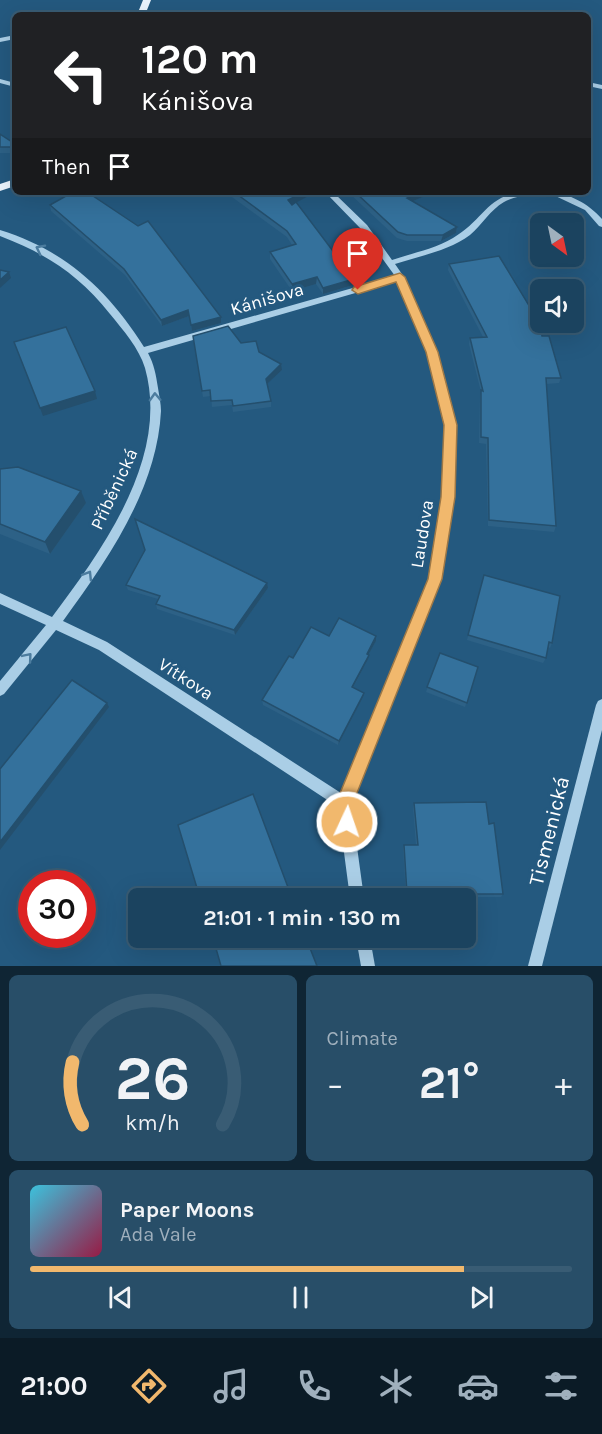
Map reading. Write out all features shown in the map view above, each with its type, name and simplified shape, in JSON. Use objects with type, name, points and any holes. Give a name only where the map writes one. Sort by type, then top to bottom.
[{"type":"street","name":"Laudova","points":[[331,195],[364,227],[400,277],[432,352],[450,425],[448,497],[435,579],[344,803],[356,888]]},
{"type":"street","points":[[391,263],[456,240],[471,230],[498,200],[516,195]]},
{"type":"street","points":[[558,195],[588,208],[602,224]]},
{"type":"street","name":"Příběnická","points":[[0,233],[30,244],[76,270],[103,298],[143,351],[155,387],[156,426],[151,454],[126,512],[55,624],[0,690]]},
{"type":"street","name":"Kánišova","points":[[143,351],[400,277]]},
{"type":"street","name":"Vítkova","points":[[0,598],[103,646],[344,803]]},
{"type":"street","name":"Tismenická","points":[[535,966],[602,705]]},
{"type":"street","points":[[365,948],[368,966]]},
{"type":"building","points":[[0,134],[12,142],[12,147],[0,147]]},
{"type":"building","points":[[68,195],[92,195],[138,226],[148,221],[221,317],[191,325],[188,310],[161,320],[124,269],[50,205]]},
{"type":"building","points":[[238,195],[298,195],[288,200],[292,205],[296,202],[354,279],[323,288],[317,277],[292,284],[270,252],[296,244],[287,231]]},
{"type":"building","points":[[358,195],[414,195],[407,198],[457,227],[443,235],[407,235],[398,232]]},
{"type":"building","points":[[499,256],[530,307],[530,333],[549,336],[561,378],[546,378],[556,526],[489,520],[488,438],[481,437],[481,390],[483,391],[470,338],[487,337],[449,264]]},
{"type":"building","points":[[0,270],[9,272],[0,280]]},
{"type":"building","points":[[228,326],[241,343],[256,341],[259,352],[281,364],[266,379],[271,401],[233,406],[232,400],[211,401],[210,390],[202,391],[193,336]]},
{"type":"building","points":[[66,327],[95,391],[40,408],[14,342]]},
{"type":"building","points":[[18,467],[81,491],[45,542],[0,524],[0,469]]},
{"type":"building","points":[[135,519],[267,583],[234,630],[156,604],[160,596],[126,585],[145,550]]},
{"type":"building","points":[[484,575],[560,596],[552,643],[549,642],[546,658],[468,635]]},
{"type":"building","points":[[339,618],[376,636],[352,687],[364,693],[339,741],[262,700],[289,656],[293,658],[311,627],[329,636]]},
{"type":"building","points":[[440,653],[478,667],[467,703],[427,687]]},
{"type":"building","points":[[72,680],[107,703],[0,842],[0,769]]},
{"type":"building","points":[[253,794],[288,888],[197,888],[178,825]]},
{"type":"building","points":[[486,802],[489,824],[494,823],[503,894],[476,894],[476,888],[407,888],[404,845],[418,845],[414,803]]},
{"type":"building","points":[[216,948],[310,948],[317,966],[221,966]]},
{"type":"route","points":[[347,822],[344,803],[435,579],[448,497],[450,425],[432,352],[400,277],[358,290]]}]
